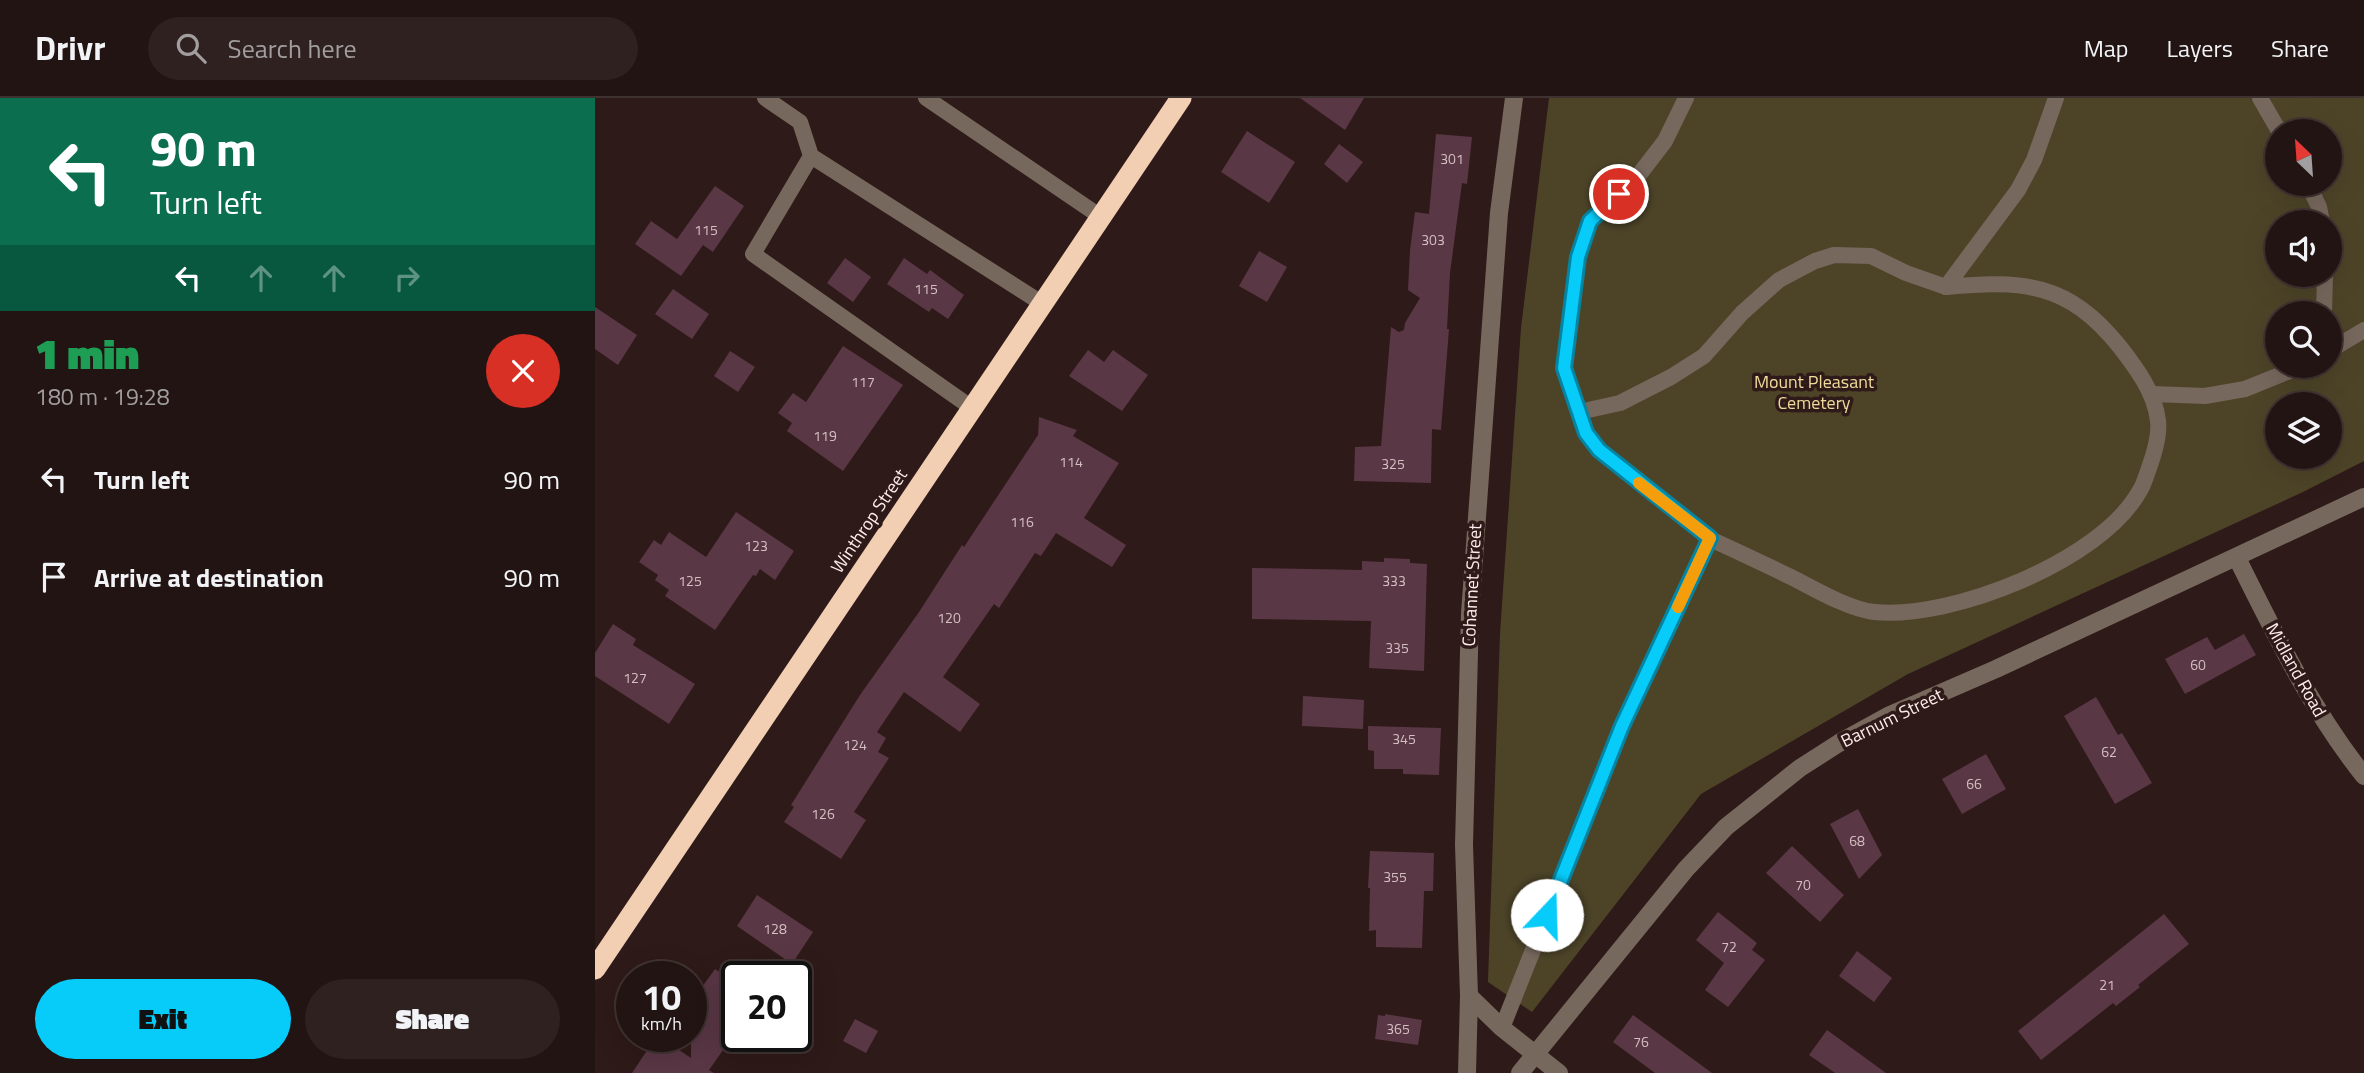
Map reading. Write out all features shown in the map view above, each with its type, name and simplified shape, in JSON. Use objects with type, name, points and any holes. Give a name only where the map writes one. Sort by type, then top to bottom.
[{"type":"highway","name":"Winthrop Street","points":[[595,969],[1181,98]]},
{"type":"street","name":"Cohannet Street","points":[[1467,1073],[1469,996],[1464,833],[1471,588],[1499,213],[1514,98]]},
{"type":"street","name":"Barnum Street","points":[[1520,1073],[1686,869],[1726,827],[1800,768],[1890,715],[1996,669],[2364,497]]},
{"type":"street","name":"Midland Road","points":[[2237,558],[2296,676],[2331,732],[2364,776]]},
{"type":"street","points":[[1469,996],[1533,1055],[1559,1073]]},
{"type":"lane","points":[[765,98],[800,122],[811,156],[1043,304]]},
{"type":"lane","points":[[926,98],[1101,217]]},
{"type":"lane","points":[[1579,412],[1620,402],[1671,377],[1704,356],[1742,313],[1779,280],[1815,261],[1834,256],[1871,256],[1906,273],[1946,286],[1993,282],[2025,286],[2064,297],[2104,327],[2131,360],[2151,394],[2159,423],[2153,456],[2139,493],[2110,527],[2065,560],[2010,586],[1964,601],[1913,612],[1872,612],[1832,598],[1710,538],[1599,450],[1586,433],[1564,368],[1578,257],[1590,221],[1635,180],[1665,141],[1686,98]]},
{"type":"lane","points":[[1946,286],[2018,190],[2034,160],[2056,98]]},
{"type":"lane","points":[[2260,98],[2272,119]]},
{"type":"lane","points":[[811,156],[753,254],[972,408]]},
{"type":"lane","points":[[2342,343],[2364,330]]},
{"type":"lane","points":[[2151,394],[2205,396],[2245,389],[2272,378]]},
{"type":"lane","points":[[1502,1028],[1622,726],[1710,538]]},
{"type":"green space","name":"Mount Pleasant Cemetery","points":[[1549,98],[2364,98],[2364,461],[2303,492],[1908,674],[1701,794],[1532,1012],[1488,982],[1500,634],[1521,328]]},
{"type":"building","points":[[1300,98],[1364,98],[1345,130]]},
{"type":"building","points":[[1247,131],[1295,162],[1269,203],[1221,172]]},
{"type":"building","points":[[1436,134],[1472,137],[1467,184],[1462,183],[1450,273],[1449,329],[1441,430],[1432,429],[1431,483],[1354,481],[1355,447],[1381,446],[1391,327],[1399,332],[1404,330],[1405,323],[1420,298],[1408,290],[1410,250],[1415,212],[1429,214]]},
{"type":"building","points":[[1339,144],[1363,162],[1347,183],[1324,164]]},
{"type":"building","points":[[715,186],[744,206],[713,252],[703,245],[681,276],[635,244],[651,221],[677,239]]},
{"type":"building","points":[[1259,251],[1287,267],[1267,302],[1239,286]]},
{"type":"building","points":[[845,258],[871,277],[853,302],[827,283]]},
{"type":"building","points":[[904,258],[927,274],[930,270],[964,295],[948,319],[932,308],[929,312],[887,284]]},
{"type":"building","points":[[673,289],[709,314],[692,339],[655,314]]},
{"type":"building","points":[[595,307],[637,335],[618,365],[595,349]]},
{"type":"building","points":[[843,346],[903,385],[843,471],[787,431],[792,423],[778,413],[793,393],[806,402]]},
{"type":"building","points":[[1088,350],[1104,362],[1113,350],[1148,375],[1122,411],[1069,376]]},
{"type":"building","points":[[730,351],[755,367],[738,392],[714,376]]},
{"type":"building","points":[[1039,417],[1077,430],[1073,436],[1119,463],[1084,518],[1126,545],[1112,567],[1056,533],[1041,556],[1035,553],[999,608],[994,604],[943,677],[980,704],[960,732],[904,692],[877,732],[886,738],[878,752],[889,758],[854,812],[866,820],[841,859],[784,822],[794,807],[791,805],[860,695],[919,612],[962,545],[964,547],[1038,435]]},
{"type":"building","points":[[736,512],[794,551],[775,580],[760,569],[756,576],[753,575],[715,630],[665,596],[669,590],[655,580],[658,575],[639,562],[654,540],[661,545],[669,532],[706,557]]},
{"type":"building","points":[[1384,558],[1410,559],[1410,563],[1427,564],[1424,671],[1369,668],[1371,621],[1252,619],[1252,568],[1362,570],[1362,561],[1384,562]]},
{"type":"building","points":[[613,624],[636,639],[633,645],[695,684],[669,724],[595,676],[595,653]]},
{"type":"building","points":[[2244,634],[2256,655],[2185,694],[2165,659],[2207,637],[2215,650]]},
{"type":"building","points":[[1303,696],[1364,700],[1363,729],[1302,726]]},
{"type":"building","points":[[2096,697],[2118,735],[2122,733],[2152,783],[2115,804],[2064,716]]},
{"type":"building","points":[[1368,726],[1441,728],[1439,775],[1403,774],[1403,769],[1374,769],[1374,751],[1368,750]]},
{"type":"building","points":[[1986,754],[2006,789],[1962,814],[1942,779]]},
{"type":"building","points":[[1858,809],[1882,855],[1859,879],[1830,824]]},
{"type":"building","points":[[1792,846],[1844,895],[1820,922],[1766,873]]},
{"type":"building","points":[[1370,851],[1434,853],[1433,891],[1424,891],[1422,948],[1376,947],[1376,930],[1369,931]]},
{"type":"building","points":[[757,895],[813,932],[794,961],[788,961],[737,926]]},
{"type":"building","points":[[1718,912],[1757,943],[1752,950],[1765,960],[1728,1007],[1705,990],[1724,963],[1696,940]]},
{"type":"building","points":[[2164,914],[2189,944],[2116,1006],[2113,1003],[2041,1060],[2018,1031]]},
{"type":"building","points":[[1857,951],[1892,978],[1874,1002],[1839,976]]},
{"type":"building","points":[[715,969],[721,973],[722,1052],[709,1070],[714,1073],[632,1073],[646,1052],[682,1052],[691,1058],[691,1052],[707,1052],[707,980]]},
{"type":"building","points":[[1378,1015],[1422,1020],[1418,1045],[1375,1039]]},
{"type":"building","points":[[1633,1015],[1712,1073],[1655,1073],[1613,1042]]},
{"type":"building","points":[[855,1019],[878,1031],[866,1053],[843,1041]]},
{"type":"building","points":[[1827,1030],[1886,1073],[1835,1073],[1809,1055]]},
{"type":"slow traffic","points":[[1639,483],[1710,538],[1678,607]]},
{"type":"route","points":[[1547,915],[1622,726],[1710,538],[1599,450],[1586,433],[1564,368],[1578,257],[1590,221],[1619,194]]}]
